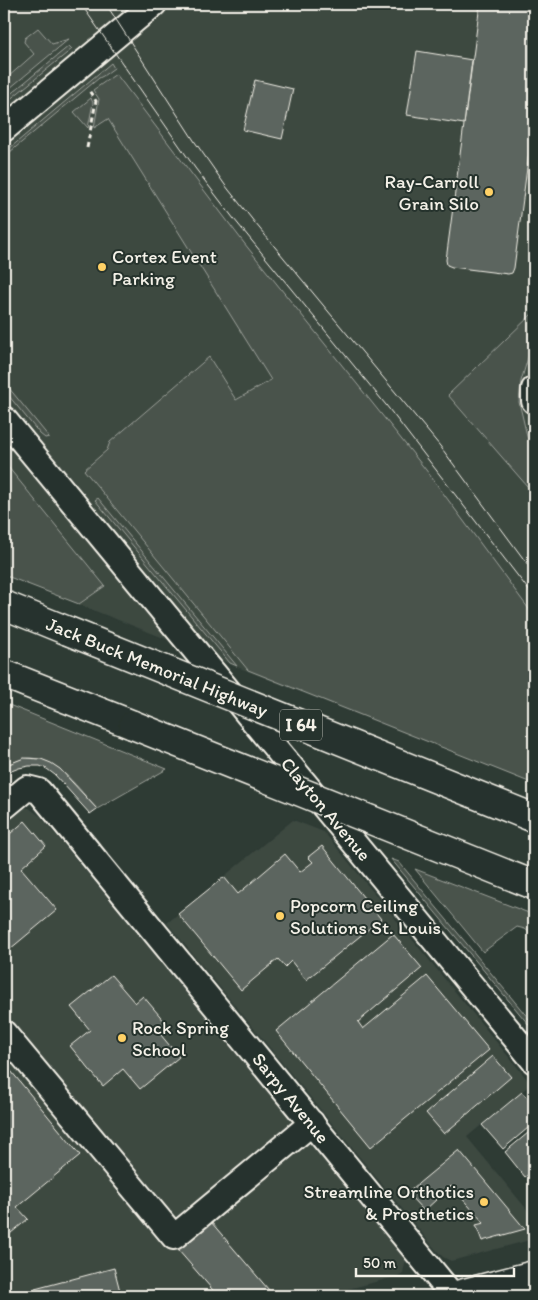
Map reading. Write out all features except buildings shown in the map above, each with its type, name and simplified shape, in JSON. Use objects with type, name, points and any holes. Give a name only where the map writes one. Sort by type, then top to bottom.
[{"type":"main road","name":"Jack Buck Memorial Highway","points":[[4,605],[534,818]]},
{"type":"main road","points":[[4,674],[534,885]]},
{"type":"main road","points":[[453,1296],[534,1275]]},
{"type":"street","points":[[4,129],[154,4]]},
{"type":"street","points":[[534,389],[534,401]]},
{"type":"street","name":"Clayton Avenue","points":[[4,419],[534,1061]]},
{"type":"street","name":"Sarpy Avenue","points":[[4,807],[24,790],[31,788],[39,791],[453,1296]]},
{"type":"street","points":[[4,1033],[174,1237],[312,1123]]},
{"type":"path","points":[[87,148],[96,101],[96,98],[88,89]]},
{"type":"shaded area","points":[[4,4],[534,4],[534,784],[4,575]]},
{"type":"shaded area","points":[[38,28],[52,44],[69,39],[4,93],[4,72],[8,77],[34,54],[24,42],[25,38]]},
{"type":"shaded area","points":[[69,46],[72,49],[8,101],[4,101],[8,96]]},
{"type":"shaded area","points":[[111,63],[114,68],[99,78],[4,157],[4,153]]},
{"type":"shaded area","points":[[116,74],[244,243],[426,470],[534,616],[534,784],[248,670],[84,470],[107,450],[110,442],[209,357],[236,400],[271,380],[108,119],[94,128],[99,99],[93,90]]},
{"type":"shaded area","points":[[91,98],[93,103],[88,128],[74,112]]},
{"type":"shaded area","points":[[534,312],[534,344],[531,348],[521,381],[519,402],[527,436],[534,451],[534,494],[448,395]]},
{"type":"shaded area","points":[[4,382],[49,437],[45,438],[40,434],[4,390]]},
{"type":"shaded area","points":[[4,462],[105,586],[79,604],[4,575]]},
{"type":"shaded area","points":[[98,498],[237,666],[230,663],[95,500]]},
{"type":"shaded area","points":[[4,703],[167,769],[97,809],[68,776],[50,764],[30,758],[4,763]]},
{"type":"shaded area","points":[[24,808],[29,808],[40,816],[400,1250],[406,1260],[403,1273],[398,1276],[322,1296],[4,1296],[4,822]]},
{"type":"shaded area","points":[[293,820],[324,832],[531,1084],[467,1137],[534,1218],[534,1239],[451,1261],[443,1257],[167,923]]},
{"type":"shaded area","points":[[391,859],[399,862],[534,1025],[534,1031]]},
{"type":"shaded area","points":[[415,869],[534,915],[534,936],[525,929],[517,927],[483,952]]},
{"type":"tram line","points":[[81,4],[195,168],[234,219],[386,405],[534,597]]},
{"type":"tram line","points":[[106,4],[225,185],[440,446],[534,573]]},
{"type":"place","name":"Ray-Carroll Grain Silo","points":[[489,192]]},
{"type":"place","name":"Cortex Event Parking","points":[[102,267]]},
{"type":"place","name":"Popcorn Ceiling Solutions St. Louis","points":[[280,916]]},
{"type":"place","name":"Rock Spring School","points":[[122,1038]]},
{"type":"place","name":"Streamline Orthotics & Prosthetics","points":[[484,1202]]}]
